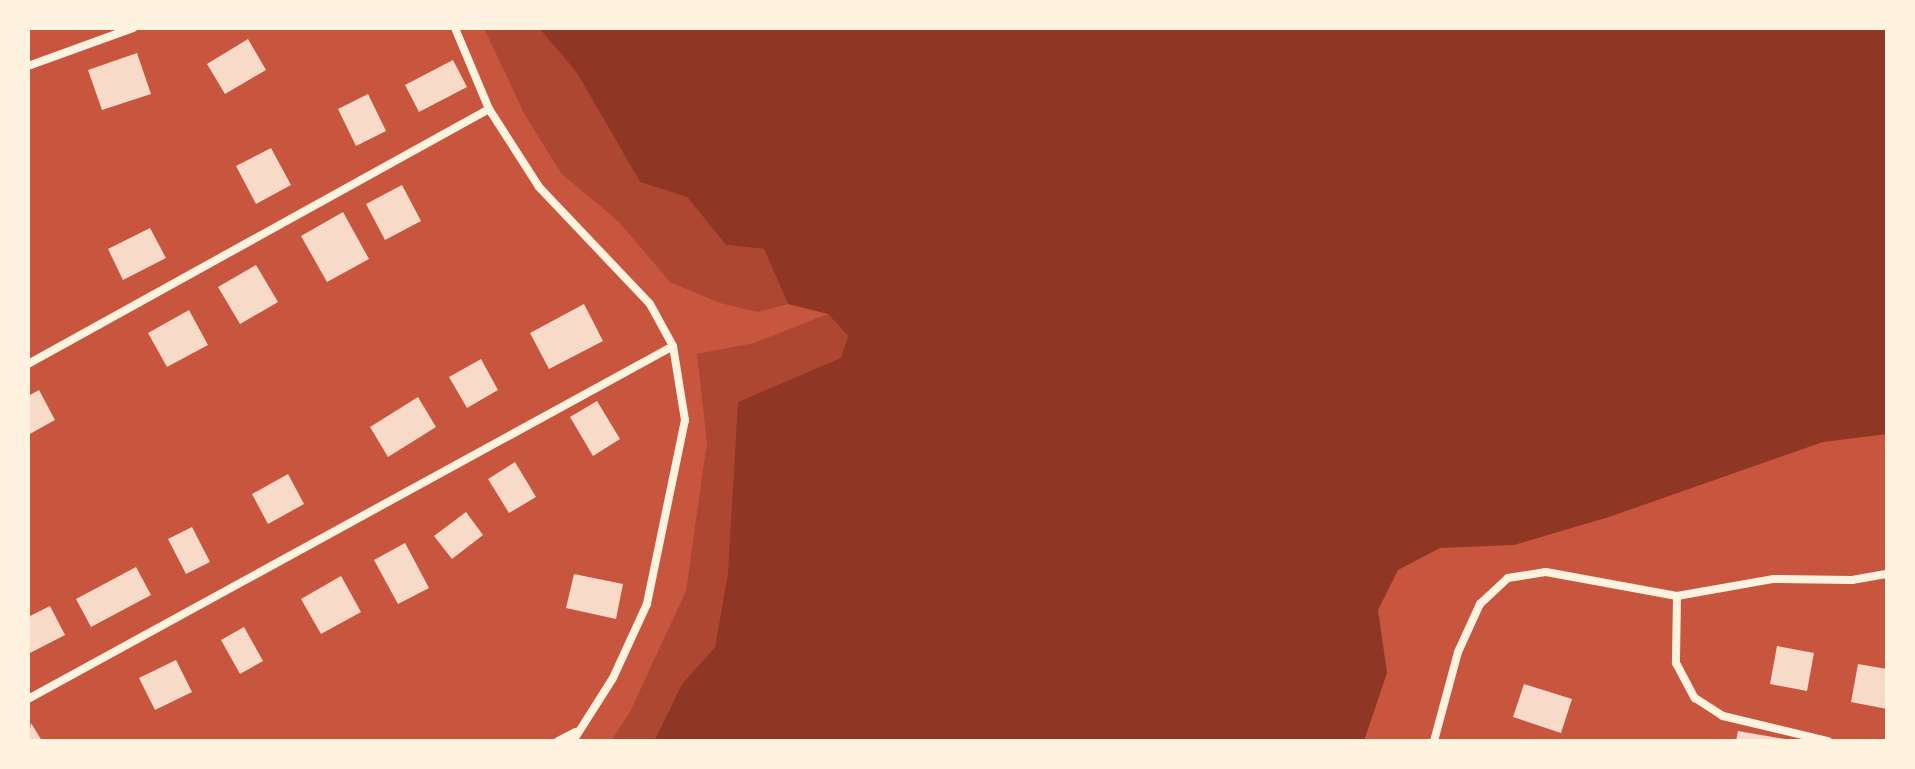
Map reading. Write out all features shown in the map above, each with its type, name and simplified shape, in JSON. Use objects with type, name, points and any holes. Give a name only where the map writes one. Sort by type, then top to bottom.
[{"type":"street","points":[[28,66],[133,28]]},
{"type":"street","points":[[455,28],[489,109],[539,187],[650,304],[673,346],[685,420],[647,604],[613,678],[574,736],[558,741]]},
{"type":"street","points":[[28,364],[489,109]]},
{"type":"street","points":[[28,699],[673,346]]},
{"type":"street","points":[[1434,741],[1458,652],[1480,604],[1508,578],[1546,572],[1677,596],[1773,579],[1852,580],[1887,574]]},
{"type":"street","points":[[1677,596],[1676,663],[1695,698],[1723,716],[1828,741]]},
{"type":"shaded area","points":[[484,28],[539,28],[577,73],[640,182],[687,197],[726,245],[764,249],[788,304],[758,312],[720,303],[670,282],[619,222],[561,173],[525,115]]},
{"type":"shaded area","points":[[539,28],[1887,28],[1887,434],[1823,442],[1609,517],[1514,545],[1440,548],[1398,570],[1378,610],[1387,673],[1364,741],[654,741],[682,684],[715,647],[728,573],[738,402],[841,358],[848,336],[828,314],[788,304],[764,249],[726,245],[687,197],[640,182],[577,73]]},
{"type":"shaded area","points":[[828,314],[848,336],[841,358],[819,368],[728,573],[715,647],[682,684],[654,741],[611,741],[630,712],[686,591],[707,442],[697,354],[754,343]]},
{"type":"building","points":[[248,39],[266,70],[225,94],[207,64]]},
{"type":"building","points":[[137,53],[151,94],[102,110],[88,70]]},
{"type":"building","points":[[453,60],[467,87],[419,112],[405,85]]},
{"type":"building","points":[[368,94],[386,131],[356,146],[338,109]]},
{"type":"building","points":[[271,148],[291,185],[256,204],[236,166]]},
{"type":"building","points":[[402,185],[421,221],[385,240],[366,204]]},
{"type":"building","points":[[343,212],[369,259],[327,282],[301,236]]},
{"type":"building","points":[[150,228],[166,258],[123,280],[108,249]]},
{"type":"building","points":[[256,265],[278,302],[240,324],[218,287]]},
{"type":"building","points":[[584,304],[603,341],[549,369],[530,333]]},
{"type":"building","points":[[189,310],[208,345],[167,367],[148,333]]},
{"type":"building","points":[[481,359],[498,390],[467,408],[449,377]]},
{"type":"building","points":[[39,390],[55,420],[28,435],[28,396]]},
{"type":"building","points":[[418,397],[436,427],[388,457],[370,427]]},
{"type":"building","points":[[597,401],[620,439],[593,456],[570,417]]},
{"type":"building","points":[[515,462],[536,497],[509,513],[488,479]]},
{"type":"building","points":[[288,474],[304,504],[268,524],[252,494]]},
{"type":"building","points":[[466,512],[483,535],[452,559],[434,536]]},
{"type":"building","points":[[192,527],[210,562],[186,574],[168,539]]},
{"type":"building","points":[[405,543],[429,588],[398,604],[374,560]]},
{"type":"building","points":[[136,567],[151,595],[91,627],[76,599]]},
{"type":"building","points":[[574,574],[623,584],[616,619],[566,608]]},
{"type":"building","points":[[341,576],[361,612],[321,634],[301,599]]},
{"type":"building","points":[[50,606],[65,635],[30,653],[28,617]]},
{"type":"building","points":[[244,627],[263,661],[240,674],[221,640]]},
{"type":"building","points":[[1777,646],[1814,653],[1807,691],[1770,684]]},
{"type":"building","points":[[176,660],[192,692],[155,710],[139,678]]},
{"type":"building","points":[[1858,664],[1887,669],[1887,709],[1851,702]]},
{"type":"building","points":[[1524,684],[1572,699],[1561,733],[1513,717]]},
{"type":"building","points":[[31,723],[42,741],[28,741]]},
{"type":"building","points":[[1738,731],[1785,739],[1785,741],[1736,741]]}]
